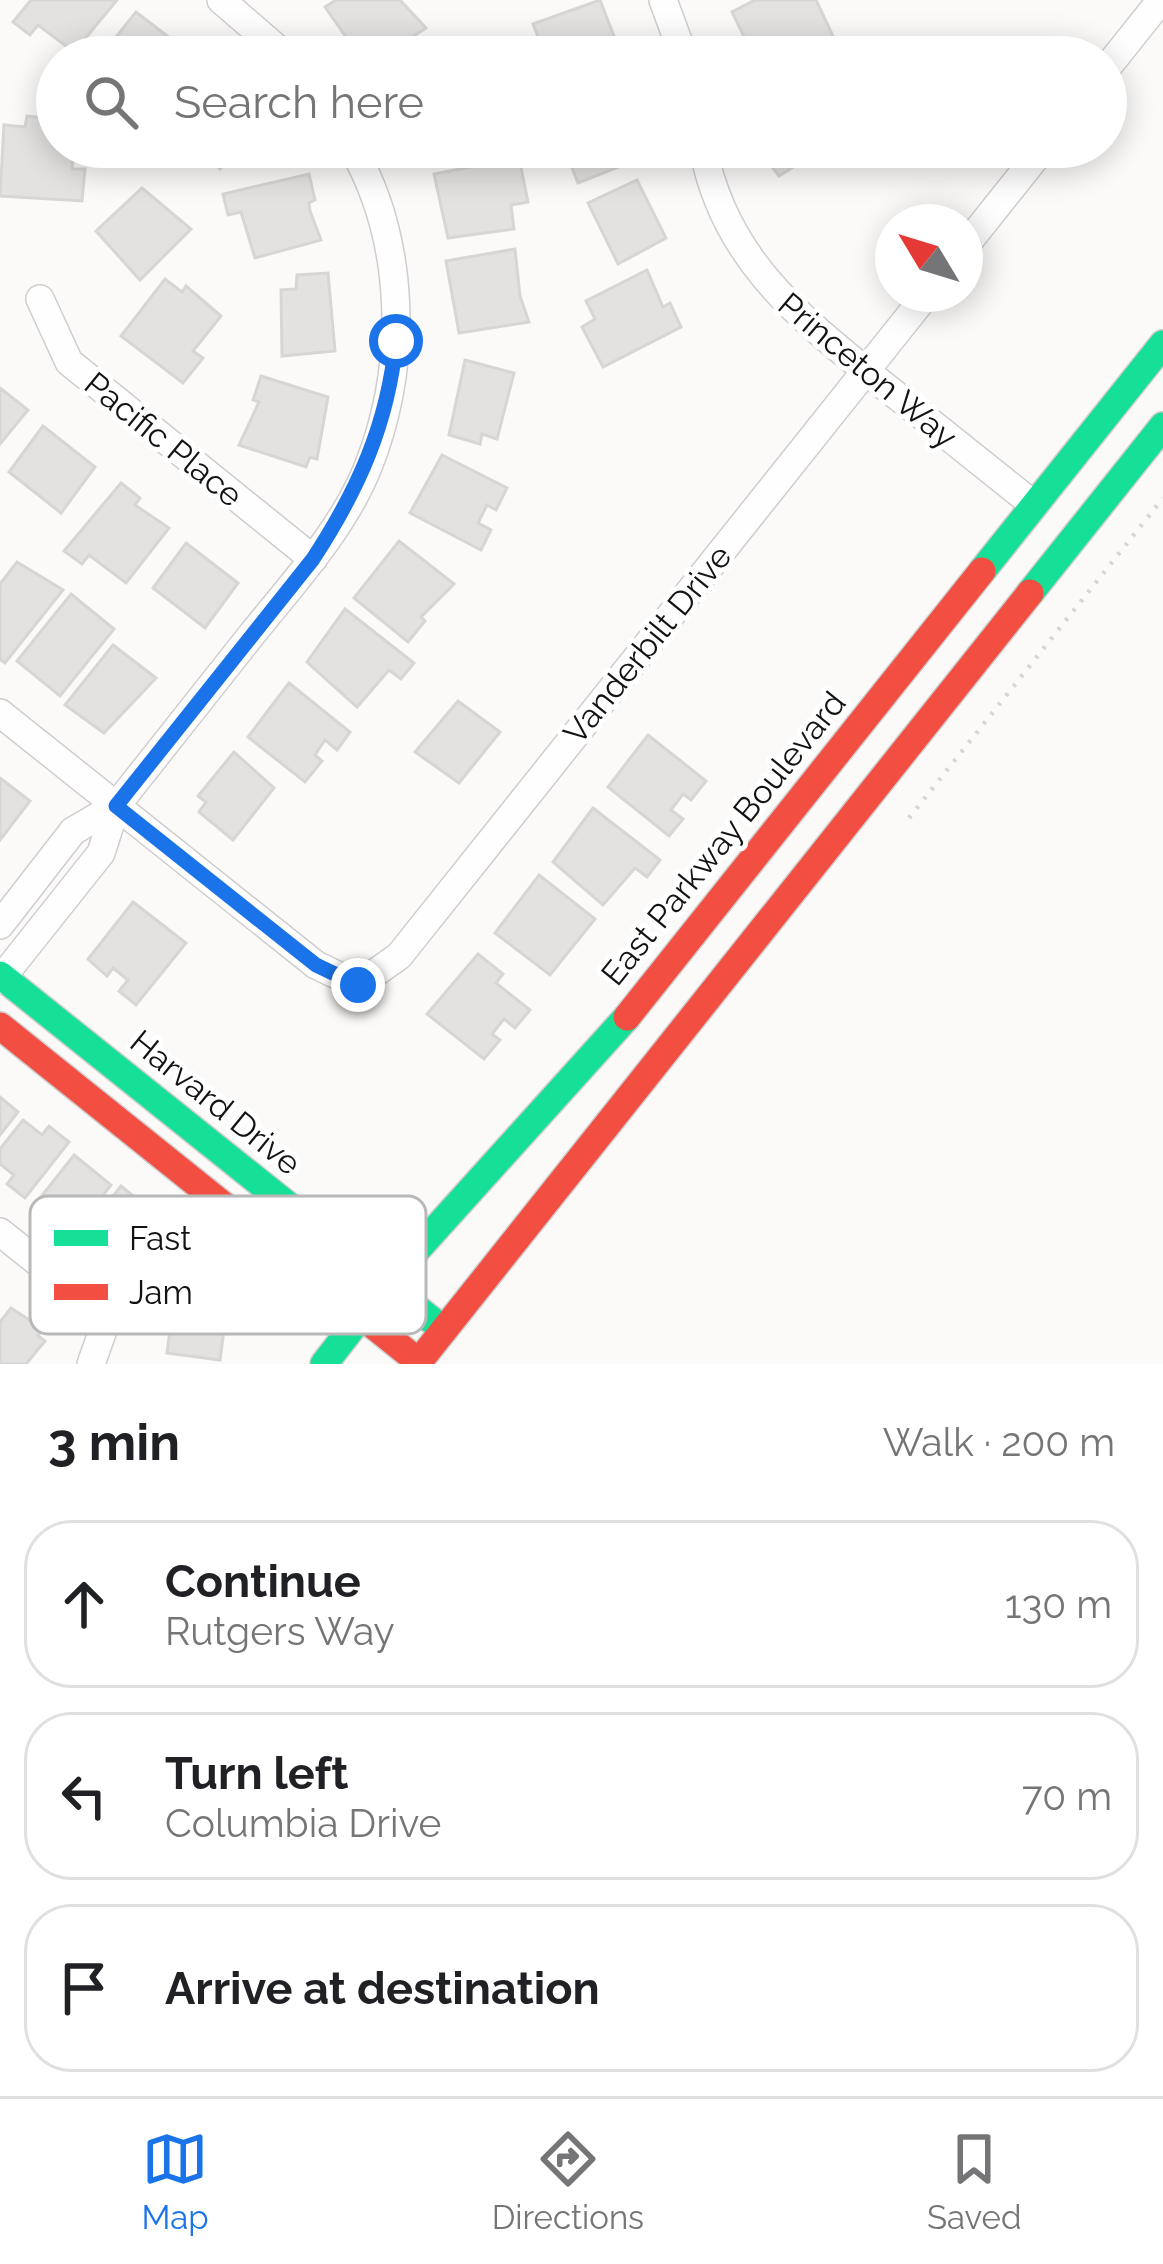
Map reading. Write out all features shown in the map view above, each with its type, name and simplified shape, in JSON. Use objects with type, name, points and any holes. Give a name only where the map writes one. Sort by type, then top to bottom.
[{"type":"street","points":[[221,0],[263,36]]},
{"type":"street","points":[[664,0],[677,36]]},
{"type":"street","points":[[1127,43],[1161,0]]},
{"type":"street","points":[[1,977],[101,853],[116,806],[313,559],[367,469],[392,378],[394,280],[381,212],[361,168]]},
{"type":"street","name":"Princeton Way","points":[[709,168],[722,213],[757,272],[789,310],[1034,505]]},
{"type":"street","points":[[983,223],[1027,168]]},
{"type":"street","name":"Pacific Place","points":[[40,299],[69,362],[313,559]]},
{"type":"street","name":"Vanderbilt Drive","points":[[116,806],[316,965],[358,985],[399,956],[913,312]]},
{"type":"street","name":"East Parkway Boulevard","points":[[426,1241],[596,1057],[1163,344]]},
{"type":"street","points":[[383,1334],[418,1363],[1163,426]]},
{"type":"street","points":[[0,713],[116,806]]},
{"type":"street","points":[[0,926],[73,831],[116,806]]},
{"type":"street","name":"Harvard Drive","points":[[1,977],[276,1196]]},
{"type":"street","points":[[0,1026],[212,1196]]},
{"type":"street","points":[[0,1232],[30,1256]]},
{"type":"street","name":"Harvard Drive","points":[[426,1316],[444,1330]]},
{"type":"street","points":[[91,1364],[102,1334]]},
{"type":"street","name":"East Parkway Boulevard","points":[[324,1364],[347,1334]]},
{"type":"path","points":[[909,818],[1163,498]]},
{"type":"building","points":[[31,0],[117,0],[87,36],[53,36],[38,25],[30,35],[13,22]]},
{"type":"building","points":[[336,0],[400,0],[426,28],[414,36],[345,36],[325,7]]},
{"type":"building","points":[[600,0],[614,36],[538,36],[533,24]]},
{"type":"building","points":[[755,0],[816,0],[833,36],[744,36],[732,12]]},
{"type":"building","points":[[136,12],[167,36],[117,36]]},
{"type":"building","points":[[27,116],[36,117],[36,168],[85,169],[82,201],[0,196],[4,125],[25,127]]},
{"type":"building","points":[[466,168],[521,168],[528,202],[511,205],[514,229],[448,238],[434,174]]},
{"type":"building","points":[[572,168],[616,168],[578,183]]},
{"type":"building","points":[[309,174],[315,200],[309,203],[310,211],[321,240],[255,258],[241,212],[228,215],[223,194]]},
{"type":"building","points":[[637,180],[666,238],[618,264],[588,203]]},
{"type":"building","points":[[142,188],[191,229],[140,280],[96,231]]},
{"type":"building","points":[[515,249],[520,296],[529,322],[459,333],[446,261]]},
{"type":"building","points":[[647,270],[663,307],[670,303],[681,327],[603,367],[582,327],[595,319],[586,301]]},
{"type":"building","points":[[328,273],[335,351],[282,356],[281,290],[296,289],[297,275]]},
{"type":"building","points":[[165,279],[182,292],[186,286],[221,316],[193,351],[203,358],[183,383],[121,336]]},
{"type":"building","points":[[465,360],[514,373],[497,439],[482,434],[480,444],[449,435]]},
{"type":"building","points":[[261,376],[328,397],[317,459],[310,457],[306,467],[239,445],[259,402],[253,400]]},
{"type":"building","points":[[0,388],[28,410],[0,444]]},
{"type":"building","points":[[43,426],[95,467],[61,513],[9,472]]},
{"type":"building","points":[[442,455],[507,488],[496,510],[487,505],[478,523],[491,530],[481,550],[410,513]]},
{"type":"building","points":[[121,483],[140,498],[135,505],[169,528],[126,583],[89,555],[82,564],[64,551]]},
{"type":"building","points":[[399,541],[454,584],[421,617],[425,621],[408,642],[354,598]]},
{"type":"building","points":[[186,543],[238,583],[205,628],[153,588]]},
{"type":"building","points":[[17,562],[63,590],[5,663],[0,659],[0,584]]},
{"type":"building","points":[[71,594],[114,629],[60,696],[17,661]]},
{"type":"building","points":[[345,609],[414,663],[401,679],[389,670],[357,707],[307,662]]},
{"type":"building","points":[[113,645],[156,678],[104,733],[65,705]]},
{"type":"building","points":[[289,683],[350,732],[337,750],[325,740],[315,755],[322,761],[305,782],[248,737]]},
{"type":"building","points":[[458,701],[500,732],[459,783],[415,752]]},
{"type":"building","points":[[648,735],[706,781],[691,800],[683,794],[671,810],[683,819],[669,836],[608,787]]},
{"type":"building","points":[[234,752],[274,788],[233,840],[199,812],[206,802],[198,796]]},
{"type":"building","points":[[0,778],[30,801],[0,840]]},
{"type":"building","points":[[593,808],[660,860],[647,877],[635,868],[603,905],[553,862]]},
{"type":"building","points":[[539,875],[595,919],[550,975],[495,933]]},
{"type":"building","points":[[133,902],[186,943],[136,1005],[119,991],[128,980],[113,968],[107,976],[88,959]]},
{"type":"building","points":[[478,954],[503,974],[496,983],[530,1010],[515,1028],[504,1019],[492,1034],[500,1040],[484,1059],[427,1014]]},
{"type":"building","points":[[0,1097],[18,1112],[0,1135]]},
{"type":"building","points":[[23,1120],[42,1135],[49,1126],[69,1142],[25,1198],[7,1184],[14,1175],[0,1164],[0,1149]]},
{"type":"building","points":[[74,1155],[111,1185],[102,1196],[42,1196]]},
{"type":"building","points":[[121,1186],[133,1196],[113,1196]]},
{"type":"building","points":[[11,1308],[30,1320],[30,1334],[39,1334],[45,1341],[26,1364],[0,1364],[0,1322]]},
{"type":"building","points":[[170,1334],[223,1334],[220,1360],[167,1353]]},
{"type":"traffic: fast","points":[[982,571],[1163,344]]},
{"type":"traffic: fast","points":[[1030,593],[1163,426]]},
{"type":"traffic: fast","points":[[0,975],[276,1196]]},
{"type":"traffic: fast","points":[[426,1240],[627,1017]]},
{"type":"traffic: fast","points":[[426,1316],[444,1330]]},
{"type":"traffic: fast","points":[[324,1364],[347,1334]]},
{"type":"traffic: jam","points":[[627,1017],[982,571]]},
{"type":"traffic: jam","points":[[417,1364],[1030,593]]},
{"type":"traffic: jam","points":[[0,1026],[212,1196]]},
{"type":"traffic: jam","points":[[384,1334],[419,1362]]},
{"type":"route","points":[[358,985],[316,965],[116,806],[313,559],[341,515],[367,469],[392,378],[396,341]]}]
